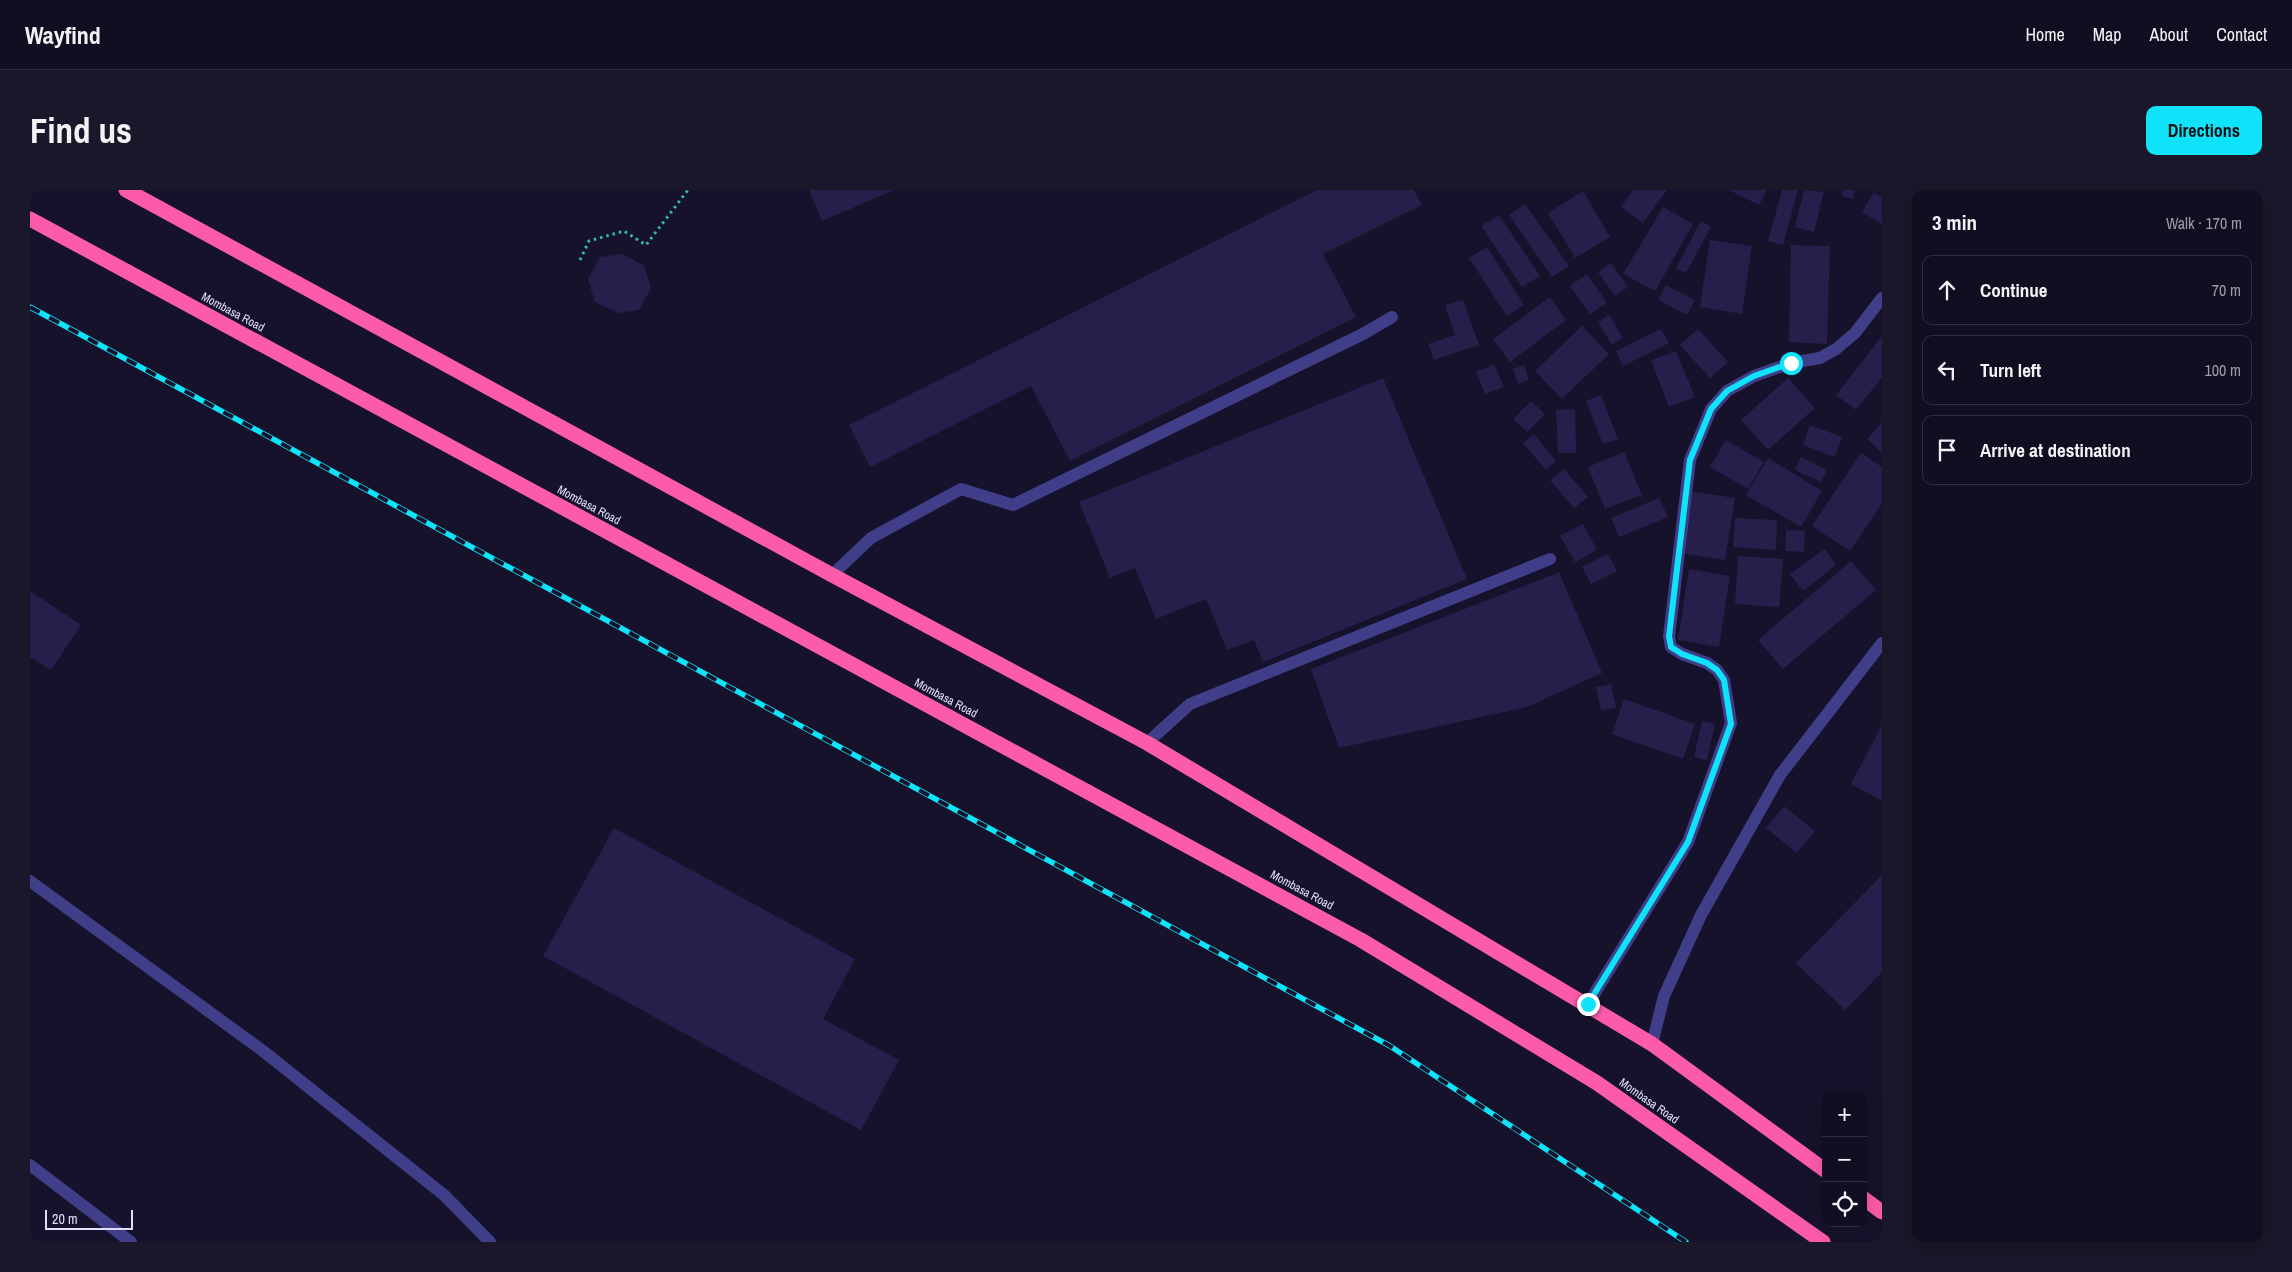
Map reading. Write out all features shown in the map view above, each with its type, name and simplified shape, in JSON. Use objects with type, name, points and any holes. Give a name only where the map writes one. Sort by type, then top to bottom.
[{"type":"highway","points":[[126,190],[832,575],[1147,743],[1588,1004],[1652,1044],[1822,1168]]},
{"type":"highway","name":"Mombasa Road","points":[[30,219],[1361,940],[1596,1083],[1823,1242]]},
{"type":"highway","points":[[1867,1201],[1882,1212]]},
{"type":"street","points":[[1588,1004],[1688,842],[1731,724],[1724,680],[1717,670],[1707,663],[1682,654],[1671,647],[1669,636],[1690,460],[1703,428],[1711,409],[1727,391],[1754,376],[1791,363],[1820,358],[1836,349],[1855,332],[1882,298]]},
{"type":"street","points":[[832,575],[872,538],[961,489],[1013,505],[1363,334],[1392,317]]},
{"type":"street","points":[[1147,743],[1190,704],[1550,559]]},
{"type":"street","points":[[1652,1044],[1664,996],[1701,914],[1780,775],[1882,643]]},
{"type":"street","points":[[30,881],[263,1051],[444,1195],[490,1242]]},
{"type":"street","points":[[30,1165],[132,1242]]},
{"type":"path","points":[[580,260],[588,241],[624,231],[646,245],[688,190]]},
{"type":"building","points":[[809,190],[894,190],[822,221]]},
{"type":"building","points":[[1317,190],[1414,190],[1422,205],[1323,254],[1356,317],[1070,461],[1031,386],[870,467],[849,425]]},
{"type":"building","points":[[1633,190],[1667,190],[1643,223],[1621,207]]},
{"type":"building","points":[[1729,190],[1767,190],[1759,205]]},
{"type":"building","points":[[1782,190],[1798,190],[1783,245],[1768,241]]},
{"type":"building","points":[[1804,190],[1824,192],[1814,232],[1795,227]]},
{"type":"building","points":[[1843,190],[1855,190],[1853,199],[1842,196]]},
{"type":"building","points":[[1583,191],[1610,237],[1575,258],[1548,213]]},
{"type":"building","points":[[1874,192],[1882,197],[1882,224],[1862,212]]},
{"type":"building","points":[[1525,204],[1569,266],[1552,277],[1509,215]]},
{"type":"building","points":[[1663,207],[1693,224],[1655,291],[1623,274]]},
{"type":"building","points":[[1499,215],[1540,276],[1522,287],[1481,226]]},
{"type":"building","points":[[1701,221],[1711,227],[1686,273],[1676,268]]},
{"type":"building","points":[[1710,240],[1752,246],[1742,314],[1700,307]]},
{"type":"building","points":[[1791,245],[1830,246],[1827,344],[1789,342]]},
{"type":"building","points":[[1487,247],[1524,305],[1507,316],[1469,258]]},
{"type":"building","points":[[623,254],[644,266],[651,288],[639,310],[618,313],[595,302],[588,279],[600,257]]},
{"type":"building","points":[[1611,263],[1628,287],[1615,296],[1598,272]]},
{"type":"building","points":[[1587,274],[1607,303],[1590,314],[1570,286]]},
{"type":"building","points":[[1666,285],[1695,300],[1687,315],[1658,300]]},
{"type":"building","points":[[1550,297],[1566,320],[1510,362],[1493,339]]},
{"type":"building","points":[[1463,300],[1479,345],[1434,360],[1428,344],[1455,335],[1445,305]]},
{"type":"building","points":[[1609,315],[1623,338],[1612,345],[1598,322]]},
{"type":"building","points":[[1582,326],[1609,354],[1562,399],[1535,371]]},
{"type":"building","points":[[1661,329],[1669,343],[1623,366],[1616,351]]},
{"type":"building","points":[[1698,329],[1728,362],[1710,378],[1680,345]]},
{"type":"building","points":[[1882,336],[1882,377],[1856,410],[1836,395]]},
{"type":"building","points":[[1676,351],[1695,397],[1669,407],[1651,360]]},
{"type":"building","points":[[1494,364],[1504,387],[1485,394],[1476,372]]},
{"type":"building","points":[[1524,365],[1529,380],[1518,384],[1513,369]]},
{"type":"building","points":[[1383,378],[1467,579],[1263,662],[1254,640],[1227,650],[1206,599],[1156,619],[1135,568],[1110,578],[1079,502]]},
{"type":"building","points":[[1788,378],[1815,408],[1768,450],[1741,420]]},
{"type":"building","points":[[1601,395],[1618,439],[1603,444],[1586,401]]},
{"type":"building","points":[[1531,401],[1545,414],[1527,432],[1513,419]]},
{"type":"building","points":[[1575,409],[1576,453],[1558,453],[1556,410]]},
{"type":"building","points":[[1882,422],[1882,453],[1867,439]]},
{"type":"building","points":[[1810,425],[1842,437],[1835,457],[1803,445]]},
{"type":"building","points":[[1534,434],[1556,461],[1546,470],[1523,443]]},
{"type":"building","points":[[1726,440],[1764,462],[1748,489],[1710,467]]},
{"type":"building","points":[[1624,452],[1642,495],[1605,509],[1588,467]]},
{"type":"building","points":[[1861,453],[1882,467],[1882,503],[1850,551],[1812,526]]},
{"type":"building","points":[[1801,457],[1827,470],[1821,482],[1795,470]]},
{"type":"building","points":[[1768,458],[1822,491],[1801,527],[1746,495]]},
{"type":"building","points":[[1564,469],[1588,497],[1574,508],[1550,480]]},
{"type":"building","points":[[1691,491],[1735,498],[1725,560],[1681,553]]},
{"type":"building","points":[[1659,498],[1668,517],[1619,537],[1611,518]]},
{"type":"building","points":[[1735,518],[1777,520],[1776,550],[1733,547]]},
{"type":"building","points":[[1583,524],[1597,550],[1575,562],[1560,536]]},
{"type":"building","points":[[1786,530],[1805,531],[1804,552],[1785,551]]},
{"type":"building","points":[[1825,549],[1836,565],[1803,591],[1790,574]]},
{"type":"building","points":[[1608,554],[1617,571],[1591,584],[1582,567]]},
{"type":"building","points":[[1738,556],[1783,559],[1779,607],[1735,604]]},
{"type":"building","points":[[1851,561],[1876,590],[1783,669],[1758,640]]},
{"type":"building","points":[[1689,569],[1730,576],[1719,647],[1678,640]]},
{"type":"building","points":[[1559,572],[1602,673],[1527,707],[1339,748],[1311,669]]},
{"type":"building","points":[[30,591],[81,625],[51,670],[30,657]]},
{"type":"building","points":[[1611,684],[1616,708],[1601,710],[1596,687]]},
{"type":"building","points":[[1624,699],[1695,724],[1683,759],[1612,734]]},
{"type":"building","points":[[1702,721],[1715,724],[1707,760],[1694,757]]},
{"type":"building","points":[[1882,725],[1882,801],[1851,784]]},
{"type":"building","points":[[1784,806],[1815,831],[1797,853],[1766,828]]},
{"type":"building","points":[[614,828],[855,959],[823,1019],[899,1060],[861,1130],[543,956]]},
{"type":"building","points":[[1882,875],[1882,972],[1845,1010],[1796,963]]},
{"type":"railway","points":[[30,307],[1390,1046],[1686,1242]]},
{"type":"route","points":[[1588,1004],[1688,842],[1731,724],[1724,680],[1717,670],[1707,663],[1682,654],[1671,647],[1669,636],[1690,460],[1711,409],[1727,391],[1754,376],[1791,363]]}]
